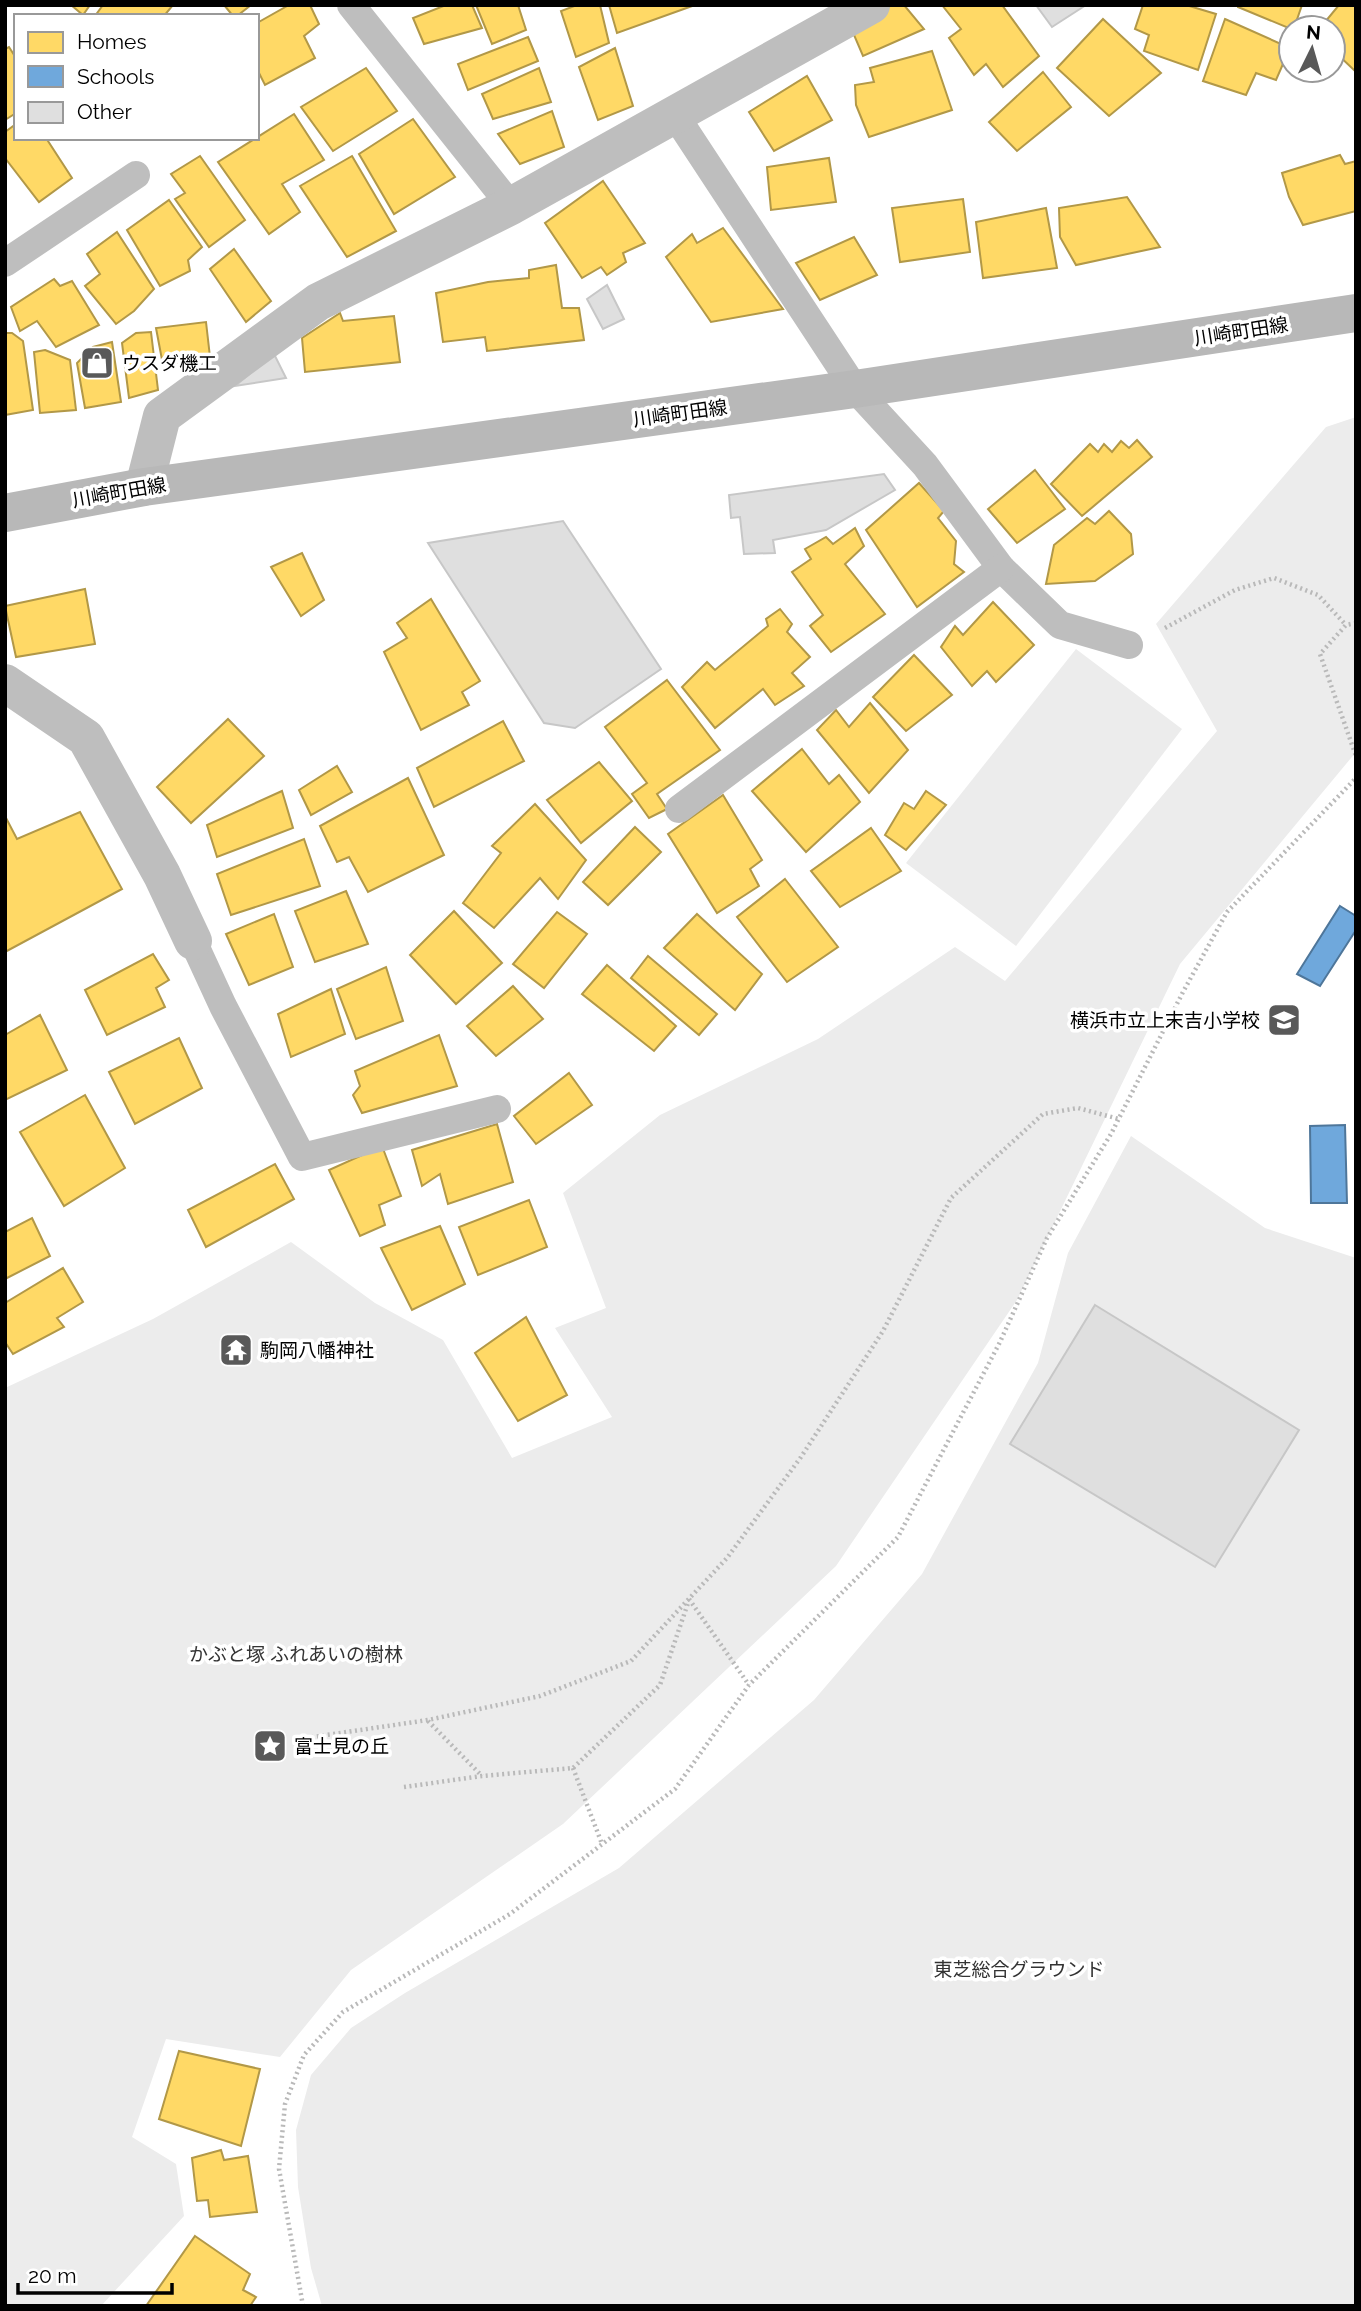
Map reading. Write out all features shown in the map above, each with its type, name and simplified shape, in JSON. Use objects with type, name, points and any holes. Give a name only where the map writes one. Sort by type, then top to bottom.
[{"type":"main road","name":"川崎町田線","points":[[5,513],[144,487],[855,388],[1356,313]]},
{"type":"street","points":[[144,487],[162,416],[318,302],[511,206],[871,5]]},
{"type":"street","points":[[5,682],[86,738],[162,875],[193,941]]},
{"type":"lane","points":[[351,5],[511,206]]},
{"type":"lane","points":[[675,115],[855,388],[925,465],[1001,568],[1060,625],[1129,645]]},
{"type":"lane","points":[[5,263],[136,175]]},
{"type":"lane","points":[[679,809],[1001,568]]},
{"type":"lane","points":[[193,941],[223,1006],[302,1157],[497,1109]]},
{"type":"path","points":[[1129,645],[1235,590],[1274,578],[1318,595],[1346,625]]},
{"type":"path","points":[[1356,623],[1346,625],[1320,654],[1356,756]]},
{"type":"path","points":[[303,2306],[279,2169],[285,2104],[304,2055],[343,2012],[510,1914],[675,1789],[749,1685],[898,1537],[1000,1342],[1047,1238],[1119,1119],[1227,912],[1356,778]]},
{"type":"path","points":[[306,1738],[428,1720],[540,1696],[631,1661],[727,1558],[802,1457],[883,1331],[951,1198],[1043,1114],[1077,1108],[1119,1119]]},
{"type":"path","points":[[690,1599],[749,1685]]},
{"type":"path","points":[[404,1787],[482,1776],[573,1768],[660,1685],[690,1599]]},
{"type":"path","points":[[428,1720],[482,1776]]},
{"type":"path","points":[[573,1768],[602,1844]]},
{"type":"green space","name":"かぶと塚 ふれあいの樹林","points":[[1356,417],[1356,752],[1180,964],[1017,1300],[836,1566],[563,1824],[351,1970],[280,2057],[166,2039],[132,2137],[176,2164],[184,2216],[101,2306],[5,2306],[5,1388],[153,1319],[291,1242],[375,1303],[443,1340],[512,1458],[612,1417],[555,1328],[606,1308],[563,1193],[660,1115],[818,1039],[955,947],[1005,981],[1217,731],[1156,624],[1326,427]]},
{"type":"green space","points":[[1076,649],[1182,729],[1016,946],[906,863]]},
{"type":"green space","name":"東芝総合グラウンド","points":[[1131,1136],[1265,1228],[1356,1258],[1356,2306],[322,2306],[311,2268],[298,2187],[296,2130],[311,2075],[351,2028],[405,1993],[619,1868],[814,1700],[922,1574],[1038,1363],[1068,1253]]},
{"type":"building: Homes","points":[[71,5],[90,5],[82,14]]},
{"type":"building: Homes","points":[[103,5],[173,5],[166,14],[96,14]]},
{"type":"building: Homes","points":[[224,5],[251,5],[240,14],[231,14]]},
{"type":"building: Homes","points":[[289,5],[310,5],[319,24],[304,36],[315,58],[265,85],[259,73],[259,22]]},
{"type":"building: Homes","points":[[446,5],[472,5],[482,28],[424,44],[413,18]]},
{"type":"building: Homes","points":[[476,5],[518,5],[526,30],[492,44]]},
{"type":"building: Homes","points":[[577,5],[600,5],[609,43],[576,57],[561,11]]},
{"type":"building: Homes","points":[[609,5],[695,5],[617,33]]},
{"type":"building: Homes","points":[[892,5],[904,5],[924,29],[863,56],[851,28]]},
{"type":"building: Homes","points":[[942,5],[1002,5],[1039,56],[1003,87],[986,64],[974,75],[949,38],[961,29]]},
{"type":"building: Homes","points":[[1143,5],[1186,5],[1216,14],[1198,70],[1144,51],[1149,35],[1135,29]]},
{"type":"building: Homes","points":[[1302,5],[1299,14],[1277,14],[1277,23],[1238,7]]},
{"type":"building: Homes","points":[[1339,5],[1356,5],[1356,72],[1347,63],[1347,14],[1332,14]]},
{"type":"building: Homes","points":[[1103,19],[1161,73],[1109,116],[1057,68]]},
{"type":"building: Homes","points":[[1225,19],[1277,42],[1276,80],[1256,73],[1246,95],[1203,81]]},
{"type":"building: Homes","points":[[528,37],[538,61],[468,90],[458,64]]},
{"type":"building: Homes","points":[[9,47],[14,55],[14,114],[5,120],[5,49]]},
{"type":"building: Homes","points":[[615,48],[633,106],[598,120],[579,67]]},
{"type":"building: Homes","points":[[932,51],[952,110],[869,137],[856,105],[855,85],[874,82],[870,68]]},
{"type":"building: Homes","points":[[366,68],[397,111],[333,151],[301,107]]},
{"type":"building: Homes","points":[[539,68],[551,102],[493,119],[482,94]]},
{"type":"building: Homes","points":[[1043,72],[1071,107],[1017,151],[989,122]]},
{"type":"building: Homes","points":[[807,76],[832,120],[774,151],[749,112]]},
{"type":"building: Homes","points":[[552,111],[564,147],[520,164],[498,134]]},
{"type":"building: Homes","points":[[294,114],[324,160],[282,184],[300,212],[269,234],[218,162],[253,140],[259,140],[259,136]]},
{"type":"building: Homes","points":[[413,119],[455,177],[394,214],[359,154]]},
{"type":"building: Homes","points":[[14,125],[14,140],[47,140],[72,178],[39,202],[5,158],[5,132]]},
{"type":"building: Homes","points":[[1340,155],[1345,164],[1356,161],[1356,211],[1303,225],[1289,197],[1282,173]]},
{"type":"building: Homes","points":[[200,156],[245,220],[209,247],[175,199],[185,193],[171,174]]},
{"type":"building: Homes","points":[[352,156],[396,231],[347,257],[300,186]]},
{"type":"building: Homes","points":[[829,158],[836,202],[771,210],[767,167]]},
{"type":"building: Homes","points":[[603,181],[645,243],[623,253],[626,262],[607,275],[601,267],[582,278],[545,223]]},
{"type":"building: Homes","points":[[1127,197],[1160,247],[1076,265],[1060,237],[1059,208]]},
{"type":"building: Homes","points":[[963,199],[970,252],[900,262],[892,208]]},
{"type":"building: Homes","points":[[169,200],[202,247],[188,260],[190,271],[160,286],[127,230]]},
{"type":"building: Homes","points":[[1046,208],[1057,268],[983,278],[976,222]]},
{"type":"building: Homes","points":[[723,228],[783,309],[711,322],[666,257],[692,234],[697,243]]},
{"type":"building: Homes","points":[[117,232],[154,289],[134,311],[116,324],[85,286],[100,274],[87,254]]},
{"type":"building: Homes","points":[[854,237],[877,275],[820,300],[796,263]]},
{"type":"building: Homes","points":[[234,249],[271,301],[246,322],[210,269]]},
{"type":"building: Homes","points":[[556,265],[562,308],[579,308],[584,340],[487,351],[485,337],[443,342],[436,293],[488,282],[529,278],[529,270]]},
{"type":"building: Homes","points":[[54,279],[60,286],[72,281],[99,325],[56,347],[37,321],[20,331],[11,307]]},
{"type":"building: Homes","points":[[340,313],[343,321],[394,316],[400,362],[305,372],[302,338]]},
{"type":"building: Homes","points":[[206,322],[210,357],[163,365],[156,328]]},
{"type":"building: Homes","points":[[151,332],[158,390],[129,398],[122,343],[136,333]]},
{"type":"building: Homes","points":[[5,333],[12,333],[23,341],[33,410],[5,415]]},
{"type":"building: Homes","points":[[112,342],[121,402],[85,408],[77,363],[93,347]]},
{"type":"building: Homes","points":[[45,350],[70,360],[76,410],[40,413],[34,352]]},
{"type":"building: Homes","points":[[1137,440],[1152,457],[1082,516],[1051,484],[1090,444],[1098,452],[1104,444],[1112,452],[1121,441],[1129,448]]},
{"type":"building: Homes","points":[[1035,470],[1065,509],[1017,543],[988,509]]},
{"type":"building: Homes","points":[[919,483],[944,511],[938,518],[956,541],[954,564],[964,572],[917,607],[866,530]]},
{"type":"building: Homes","points":[[1109,511],[1131,534],[1133,554],[1095,581],[1046,584],[1054,545],[1087,518],[1095,524]]},
{"type":"building: Homes","points":[[855,528],[864,546],[845,564],[885,614],[831,652],[810,626],[823,615],[792,572],[811,559],[805,549],[826,537],[833,544]]},
{"type":"building: Homes","points":[[302,553],[324,600],[301,616],[271,567]]},
{"type":"building: Homes","points":[[85,589],[95,644],[16,657],[5,606]]},
{"type":"building: Homes","points":[[431,599],[480,681],[462,692],[469,705],[421,730],[384,652],[407,638],[397,623]]},
{"type":"building: Homes","points":[[993,602],[1034,645],[996,682],[987,671],[972,686],[941,647],[955,626],[963,635]]},
{"type":"building: Homes","points":[[780,609],[792,624],[787,632],[810,657],[792,673],[804,686],[775,705],[763,689],[715,728],[682,687],[707,662],[715,670],[768,626],[766,619]]},
{"type":"building: Homes","points":[[914,655],[952,695],[906,731],[873,697]]},
{"type":"building: Homes","points":[[667,680],[720,750],[657,794],[667,809],[649,818],[632,794],[647,783],[605,727]]},
{"type":"building: Homes","points":[[870,703],[908,750],[869,793],[817,730],[836,710],[849,727]]},
{"type":"building: Homes","points":[[228,719],[264,756],[191,823],[157,787]]},
{"type":"building: Homes","points":[[503,721],[524,761],[434,807],[417,768]]},
{"type":"building: Homes","points":[[802,749],[829,784],[839,775],[860,802],[806,852],[752,791]]},
{"type":"building: Homes","points":[[599,762],[632,801],[581,843],[547,800]]},
{"type":"building: Homes","points":[[337,766],[352,792],[311,815],[299,790]]},
{"type":"building: Homes","points":[[408,778],[444,855],[368,892],[349,857],[337,862],[320,826]]},
{"type":"building: Homes","points":[[282,791],[293,828],[217,857],[207,825]]},
{"type":"building: Homes","points":[[926,791],[946,805],[906,850],[885,835],[904,803],[914,809]]},
{"type":"building: Homes","points":[[723,795],[762,860],[750,869],[759,886],[717,913],[668,834]]},
{"type":"building: Homes","points":[[535,804],[586,860],[558,899],[540,878],[494,928],[463,903],[501,853],[492,846]]},
{"type":"building: Homes","points":[[80,812],[122,889],[5,952],[5,816],[17,839]]},
{"type":"building: Homes","points":[[635,827],[661,852],[608,905],[583,882]]},
{"type":"building: Homes","points":[[871,828],[901,871],[840,907],[811,871]]},
{"type":"building: Homes","points":[[304,839],[320,886],[231,915],[217,874]]},
{"type":"building: Homes","points":[[785,879],[838,947],[787,982],[737,917]]},
{"type":"building: Homes","points":[[346,891],[368,944],[315,962],[295,911]]},
{"type":"building: Homes","points":[[454,911],[502,963],[456,1004],[410,955]]},
{"type":"building: Homes","points":[[557,912],[587,934],[544,988],[513,964]]},
{"type":"building: Homes","points":[[274,914],[293,967],[249,985],[226,934]]},
{"type":"building: Homes","points":[[697,914],[762,974],[735,1010],[664,948]]},
{"type":"building: Homes","points":[[153,954],[169,980],[156,988],[165,1007],[107,1035],[85,990]]},
{"type":"building: Homes","points":[[648,956],[717,1014],[699,1035],[631,978]]},
{"type":"building: Homes","points":[[607,965],[676,1026],[654,1051],[582,994]]},
{"type":"building: Homes","points":[[386,967],[403,1021],[356,1039],[337,989]]},
{"type":"building: Homes","points":[[513,986],[543,1019],[496,1056],[467,1026]]},
{"type":"building: Homes","points":[[331,989],[345,1034],[291,1057],[278,1014]]},
{"type":"building: Homes","points":[[40,1015],[67,1070],[5,1100],[5,1035]]},
{"type":"building: Homes","points":[[439,1035],[457,1086],[362,1113],[353,1095],[360,1086],[355,1071]]},
{"type":"building: Homes","points":[[179,1038],[202,1088],[135,1124],[109,1072]]},
{"type":"building: Homes","points":[[569,1073],[592,1105],[536,1144],[514,1116]]},
{"type":"building: Homes","points":[[85,1095],[125,1168],[64,1206],[20,1132]]},
{"type":"building: Homes","points":[[497,1124],[513,1182],[448,1204],[440,1174],[422,1186],[412,1150]]},
{"type":"building: Homes","points":[[382,1146],[401,1196],[379,1205],[385,1225],[360,1236],[329,1170]]},
{"type":"building: Homes","points":[[275,1164],[294,1199],[206,1247],[188,1210]]},
{"type":"building: Homes","points":[[529,1200],[547,1247],[478,1275],[459,1227]]},
{"type":"building: Homes","points":[[32,1218],[50,1256],[5,1279],[5,1232]]},
{"type":"building: Homes","points":[[440,1226],[465,1284],[412,1310],[381,1248]]},
{"type":"building: Homes","points":[[63,1268],[83,1302],[57,1318],[64,1327],[13,1354],[5,1342],[5,1303]]},
{"type":"building: Homes","points":[[526,1317],[567,1395],[518,1421],[475,1353]]},
{"type":"building: Homes","points":[[179,2051],[260,2069],[241,2146],[159,2119]]},
{"type":"building: Homes","points":[[221,2150],[224,2160],[248,2156],[257,2212],[210,2217],[208,2200],[197,2201],[192,2158]]},
{"type":"building: Homes","points":[[195,2236],[250,2274],[243,2290],[256,2297],[250,2306],[146,2306]]},
{"type":"building: Schools","points":[[1340,906],[1356,916],[1356,930],[1320,986],[1297,974]]},
{"type":"building: Schools","points":[[1345,1125],[1347,1203],[1311,1203],[1310,1126]]},
{"type":"building: Other","points":[[1036,5],[1086,5],[1052,27]]},
{"type":"building: Other","points":[[607,285],[624,319],[603,329],[587,299]]},
{"type":"building: Other","points":[[274,354],[286,378],[235,386]]},
{"type":"building: Other","points":[[884,474],[895,490],[826,530],[773,540],[775,553],[744,554],[740,517],[731,518],[729,495]]},
{"type":"building: Other","points":[[563,521],[661,669],[575,728],[544,723],[428,543]]},
{"type":"building: Other","points":[[1095,1305],[1299,1430],[1215,1567],[1010,1444]]},
{"type":"place","name":"ウスダ機工","points":[[97,363]]},
{"type":"place","name":"横浜市立上末吉小学校","points":[[1284,1020]]},
{"type":"place","name":"駒岡八幡神社","points":[[236,1350]]},
{"type":"place","name":"富士見の丘","points":[[270,1746]]}]
